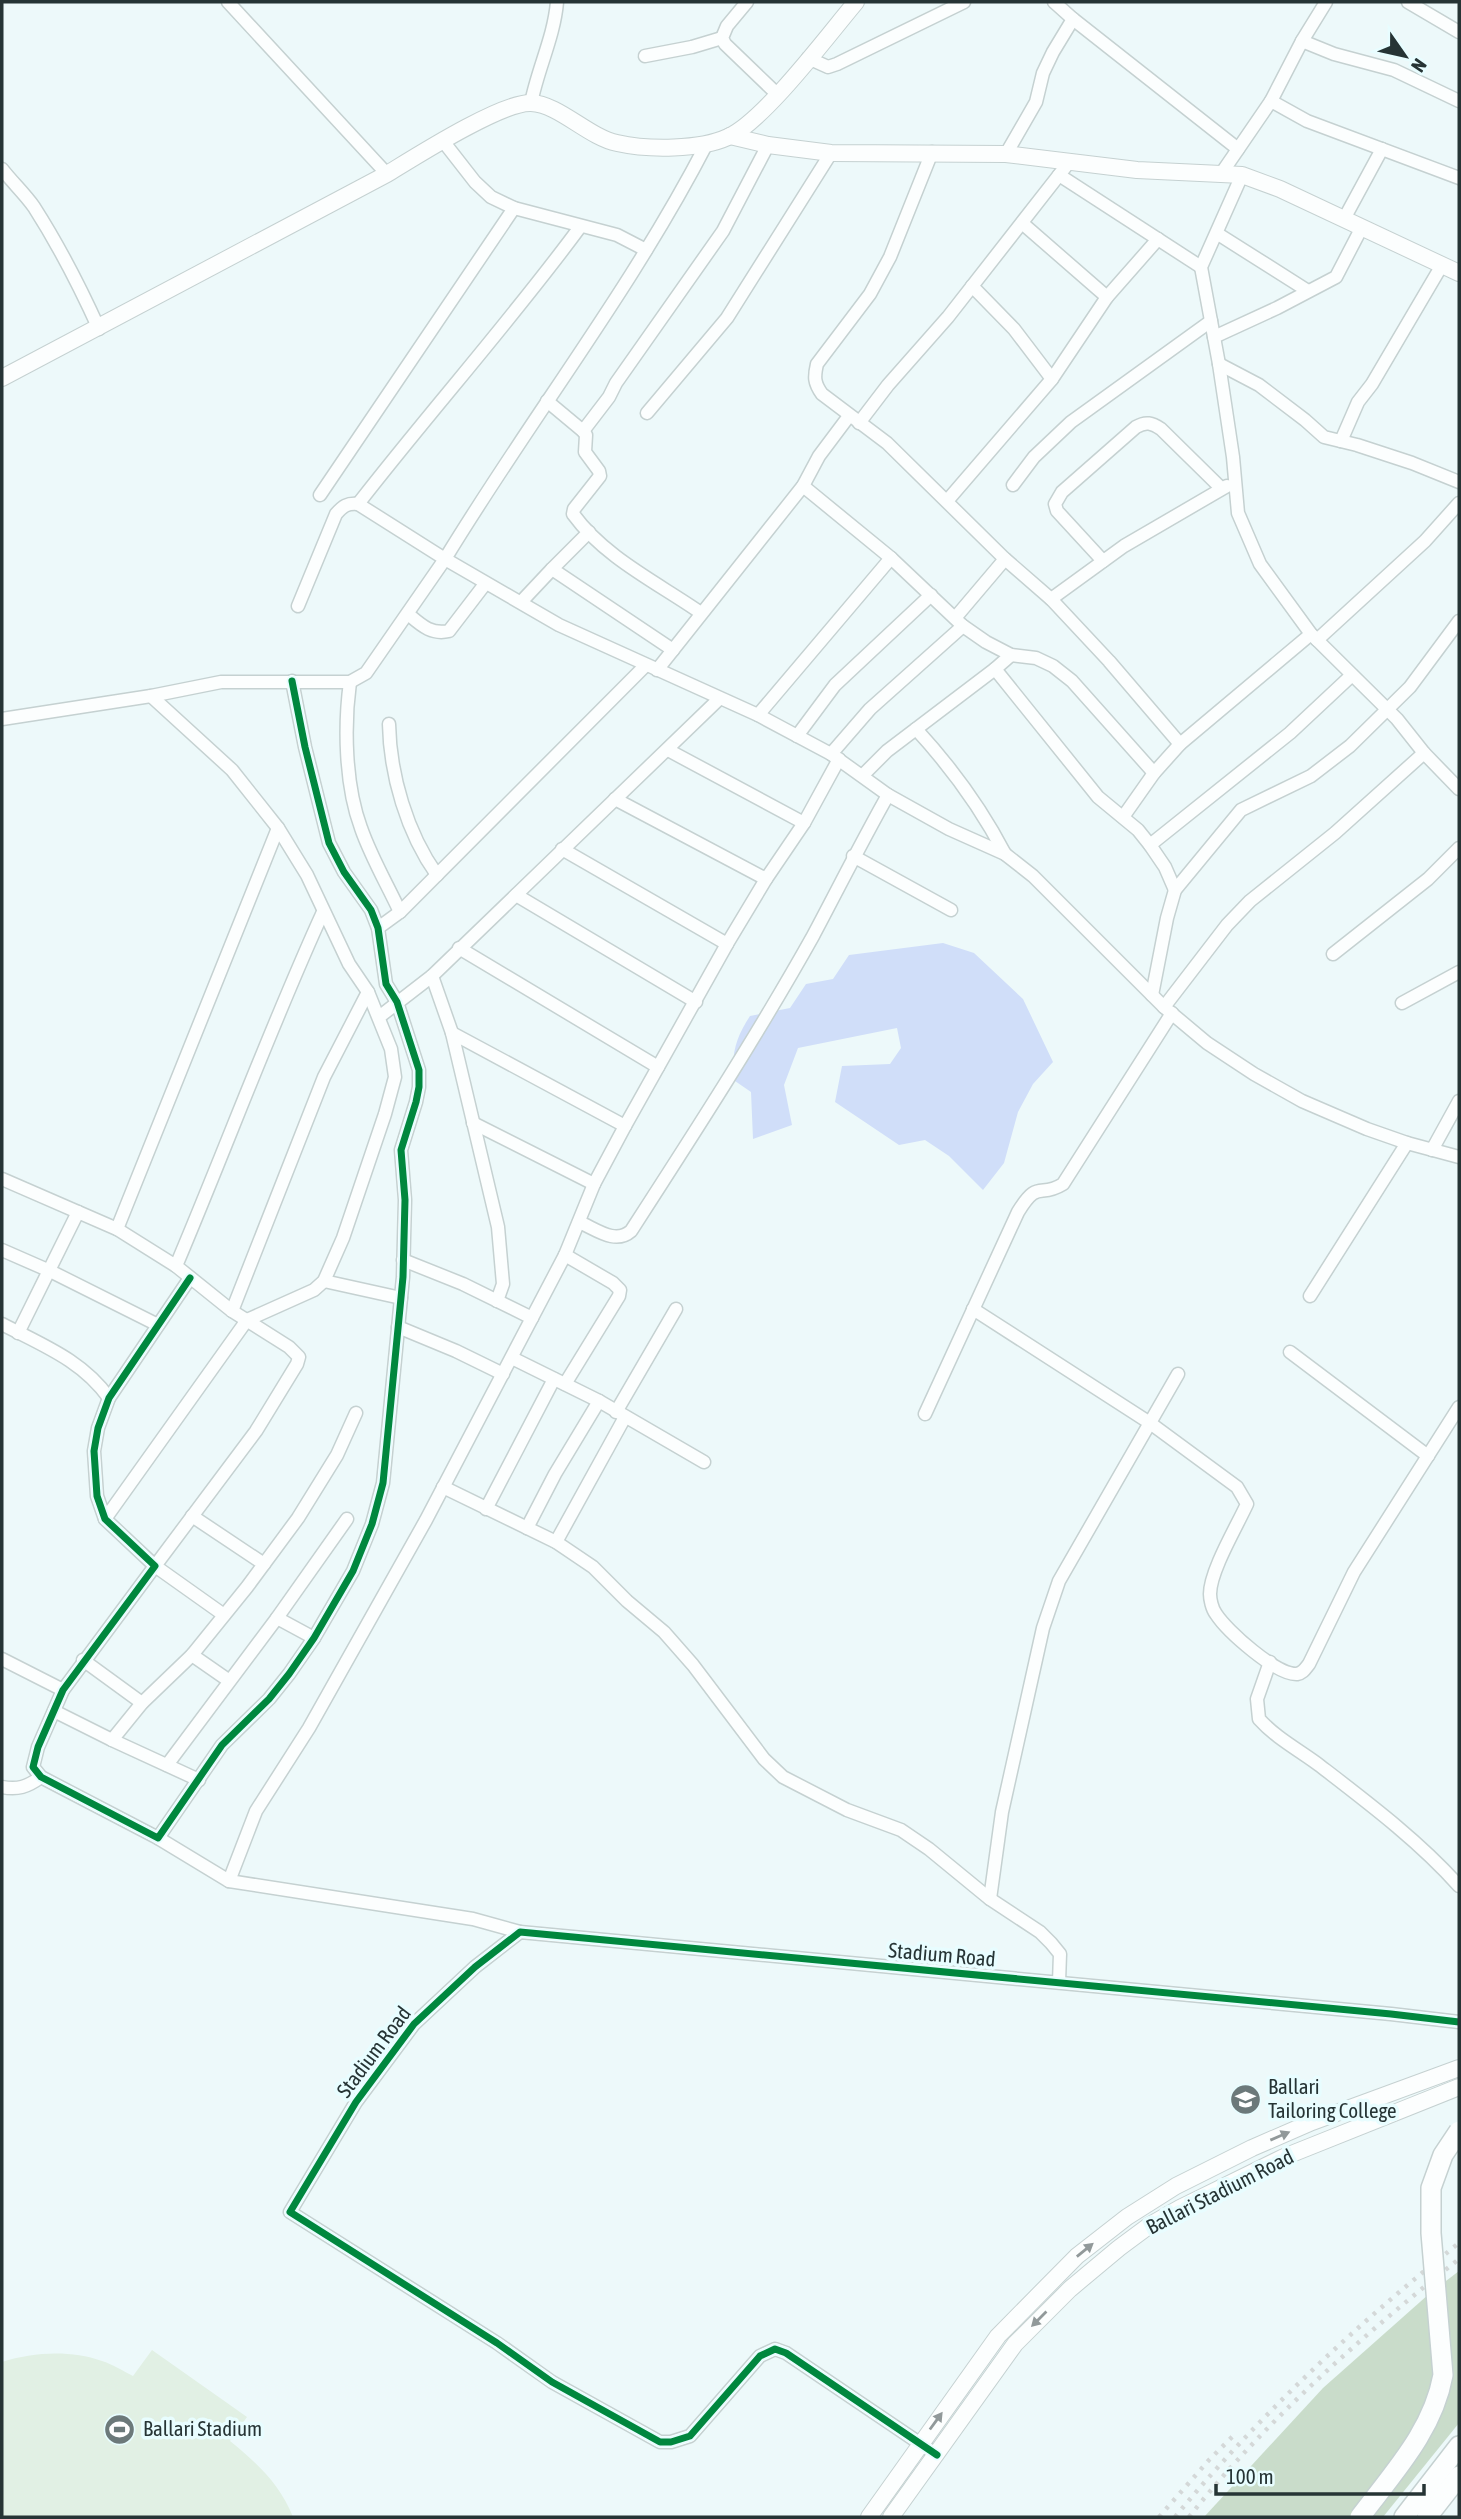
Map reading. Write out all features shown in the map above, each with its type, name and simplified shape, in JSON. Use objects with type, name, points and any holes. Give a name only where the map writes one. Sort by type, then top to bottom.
[{"type":"highway","points":[[1360,2517],[1415,2444],[1439,2398],[1443,2375],[1431,2233],[1431,2188],[1443,2155],[1459,2131]]},
{"type":"highway","points":[[1404,2517],[1459,2446]]},
{"type":"highway","points":[[1427,2517],[1459,2476]]},
{"type":"street","points":[[228,2],[387,174]]},
{"type":"street","points":[[531,103],[553,32],[557,2]]},
{"type":"street","points":[[747,2],[727,26],[722,38],[777,94]]},
{"type":"street","points":[[3,374],[99,329],[502,111],[531,103],[559,113],[581,127],[616,143],[640,147],[706,145],[730,136],[752,120],[777,94],[856,2]]},
{"type":"street","points":[[808,58],[828,67],[837,64],[964,2]]},
{"type":"street","points":[[1221,174],[1271,102],[1301,41],[1326,2]]},
{"type":"street","points":[[1408,2],[1459,32]]},
{"type":"street","points":[[1060,3],[1073,19],[1238,149]]},
{"type":"street","points":[[1006,154],[1035,102],[1043,73],[1053,52],[1073,19]]},
{"type":"street","points":[[645,55],[692,47],[722,38]]},
{"type":"street","points":[[1301,41],[1344,57],[1394,70],[1459,101]]},
{"type":"street","points":[[1271,102],[1307,121],[1459,178]]},
{"type":"street","points":[[730,136],[768,145],[831,153],[1006,154],[1137,170],[1242,175],[1459,273]]},
{"type":"street","points":[[443,141],[475,182],[491,197],[514,208],[617,235],[646,250]]},
{"type":"street","points":[[2,719],[151,696],[221,682],[350,682],[366,673],[408,614],[492,481],[630,278],[706,145]]},
{"type":"street","points":[[583,431],[723,231],[768,145]]},
{"type":"street","points":[[1344,219],[1382,149]]},
{"type":"street","points":[[932,152],[890,257],[870,294],[817,364],[814,375],[816,385],[822,394],[887,443],[1005,559],[1051,599],[1109,661],[1180,744]]},
{"type":"street","points":[[647,413],[727,318],[831,153]]},
{"type":"street","points":[[378,928],[400,912],[651,667],[673,650],[803,486],[819,456],[888,385],[972,286],[1070,161]]},
{"type":"street","points":[[2,169],[37,214],[80,289],[99,329]]},
{"type":"street","points":[[1059,175],[1201,267]]},
{"type":"street","points":[[1242,175],[1201,267],[1233,457],[1238,513],[1260,564],[1314,637],[1387,709],[1459,789]]},
{"type":"street","points":[[320,495],[514,208]]},
{"type":"street","points":[[1022,223],[1107,297]]},
{"type":"street","points":[[358,504],[506,323],[580,227]]},
{"type":"street","points":[[1214,337],[1336,277],[1362,227]]},
{"type":"street","points":[[1218,234],[1308,291]]},
{"type":"street","points":[[947,501],[1052,379],[1107,297],[1158,239]]},
{"type":"street","points":[[1341,441],[1358,402],[1372,384],[1442,265]]},
{"type":"street","points":[[972,286],[1014,329],[1052,379]]},
{"type":"street","points":[[1013,485],[1034,457],[1071,422],[1211,321]]},
{"type":"street","points":[[1219,364],[1259,385],[1324,438],[1412,463],[1459,482]]},
{"type":"street","points":[[547,401],[586,435],[585,452],[599,471],[600,476],[573,514],[611,551],[701,613]]},
{"type":"street","points":[[1103,561],[1058,511],[1055,504],[1062,492],[1143,423],[1152,423],[1161,429],[1221,488]]},
{"type":"street","points":[[1051,599],[1124,546],[1221,488],[1234,484]]},
{"type":"street","points":[[803,486],[891,558],[959,622],[986,642],[1011,654],[1036,658],[1053,666],[1072,681],[1154,773]]},
{"type":"street","points":[[1123,817],[1154,773],[1180,744],[1314,637],[1425,541],[1459,503]]},
{"type":"street","points":[[298,607],[336,514],[344,505],[358,504],[485,584],[558,625],[758,715],[835,756],[888,794],[949,829],[1005,854],[1034,876],[1152,995],[1207,1043],[1302,1101],[1367,1129],[1459,1157]]},
{"type":"street","points":[[521,602],[589,532]]},
{"type":"street","points":[[758,715],[891,558]]},
{"type":"street","points":[[229,1881],[256,1811],[309,1728],[373,1616],[565,1255],[594,1184],[625,1126],[727,944],[804,823],[835,756],[870,709],[959,622],[1005,559]]},
{"type":"street","points":[[552,569],[673,650]]},
{"type":"street","points":[[408,614],[435,633],[449,631],[485,584]]},
{"type":"street","points":[[797,736],[835,685],[931,595]]},
{"type":"street","points":[[1152,995],[1175,890],[1241,810],[1311,776],[1350,746],[1410,687],[1459,621]]},
{"type":"street","points":[[863,775],[887,751],[1011,654]]},
{"type":"street","points":[[995,669],[1098,796],[1138,830],[1165,867],[1175,890]]},
{"type":"street","points":[[1150,845],[1290,733],[1352,675]]},
{"type":"street","points":[[158,1838],[222,1745],[269,1699],[314,1638],[353,1571],[372,1524],[380,1493],[401,1298],[405,1200],[401,1150],[419,1087],[415,1055],[397,1002],[386,984],[378,928],[371,910],[344,872],[329,843],[292,681]]},
{"type":"street","points":[[350,682],[346,734],[360,826],[400,912]]},
{"type":"street","points":[[105,1519],[247,1320],[304,1295],[324,1281],[343,1238],[395,1077],[391,1049],[368,992],[349,964],[307,875],[278,828],[232,770],[151,696]]},
{"type":"street","points":[[379,1017],[432,976],[719,699]]},
{"type":"street","points":[[389,724],[390,750],[415,839],[437,876]]},
{"type":"street","points":[[916,729],[962,784],[1005,854]]},
{"type":"street","points":[[668,750],[804,823]]},
{"type":"street","points":[[925,1413],[1028,1196],[1035,1190],[1056,1188],[1063,1184],[1168,1010],[1227,925],[1250,901],[1335,833],[1424,753]]},
{"type":"street","points":[[579,1222],[615,1238],[624,1237],[631,1231],[771,1007],[813,935],[888,794]]},
{"type":"street","points":[[615,799],[766,879]]},
{"type":"street","points":[[117,1229],[278,828]]},
{"type":"street","points":[[1333,954],[1428,879],[1459,848]]},
{"type":"street","points":[[562,849],[727,944]]},
{"type":"street","points":[[853,856],[951,910]]},
{"type":"street","points":[[516,895],[695,1002]]},
{"type":"street","points":[[176,1266],[290,984],[323,912]]},
{"type":"street","points":[[459,948],[658,1067]]},
{"type":"street","points":[[1402,1003],[1459,972]]},
{"type":"street","points":[[432,976],[452,1033],[500,1239],[503,1284],[497,1301]]},
{"type":"street","points":[[232,1311],[324,1077],[368,992]]},
{"type":"street","points":[[452,1033],[625,1126]]},
{"type":"street","points":[[1432,1150],[1459,1101]]},
{"type":"street","points":[[473,1123],[594,1184]]},
{"type":"street","points":[[1310,1296],[1407,1143]]},
{"type":"street","points":[[2,1179],[117,1229],[176,1266],[232,1311],[289,1346],[299,1357],[256,1431],[63,1690],[36,1753],[33,1767],[41,1777],[158,1838],[229,1881],[473,1919],[520,1932]]},
{"type":"street","points":[[18,1333],[78,1212]]},
{"type":"street","points":[[2,1250],[158,1325]]},
{"type":"street","points":[[486,1509],[560,1382],[619,1296],[620,1290],[613,1283],[565,1255]]},
{"type":"street","points":[[403,1260],[463,1284],[532,1318]]},
{"type":"street","points":[[190,1278],[109,1398],[98,1427],[94,1451],[97,1496],[105,1519],[155,1566],[224,1615]]},
{"type":"street","points":[[324,1281],[401,1298]]},
{"type":"street","points":[[556,1542],[676,1309]]},
{"type":"street","points":[[973,1309],[1150,1423],[1237,1487],[1247,1504],[1213,1578],[1210,1595],[1214,1612],[1255,1653],[1295,1674],[1303,1672],[1309,1664],[1354,1572],[1459,1407]]},
{"type":"street","points":[[2,1324],[81,1367],[91,1374],[109,1398]]},
{"type":"street","points":[[398,1327],[503,1374]]},
{"type":"street","points":[[1290,1352],[1428,1456]]},
{"type":"street","points":[[512,1358],[599,1401],[704,1462]]},
{"type":"street","points":[[990,1899],[1002,1812],[1043,1628],[1059,1581],[1178,1374]]},
{"type":"street","points":[[527,1528],[555,1474],[599,1401]]},
{"type":"street","points":[[112,1740],[142,1703],[192,1655],[264,1564],[298,1518],[337,1455],[356,1413]]},
{"type":"street","points":[[443,1487],[556,1542],[593,1567],[627,1601],[664,1632],[721,1699],[764,1759],[783,1777],[847,1810],[901,1830],[945,1861],[990,1899],[1041,1932],[1060,1954],[1059,1978]]},
{"type":"street","points":[[192,1516],[264,1564]]},
{"type":"street","points":[[167,1765],[347,1519]]},
{"type":"street","points":[[276,1618],[314,1638]]},
{"type":"street","points":[[192,1655],[228,1680]]},
{"type":"street","points":[[2,1659],[63,1690]]},
{"type":"street","points":[[83,1660],[142,1703]]},
{"type":"street","points":[[1269,1662],[1258,1699],[1259,1719],[1268,1729],[1318,1765],[1424,1850],[1459,1886]]},
{"type":"street","points":[[54,1711],[199,1780]]},
{"type":"street","points":[[2,1787],[28,1787],[41,1777]]},
{"type":"street","name":"Stadium Road","points":[[937,2455],[786,2353],[775,2349],[760,2356],[691,2436],[660,2442],[552,2382],[497,2343],[290,2212],[356,2102],[414,2024],[475,1967],[520,1932],[1059,1978],[1459,2022]]},
{"type":"street","name":"Ballari Stadium Road","points":[[869,2517],[998,2336],[1077,2256],[1146,2204],[1213,2166],[1312,2122],[1459,2068]]},
{"type":"street","name":"Ballari Stadium Road","points":[[891,2517],[1015,2344],[1095,2267],[1150,2225],[1261,2168],[1459,2087]]},
{"type":"street","points":[[1252,2148],[1261,2168]]},
{"type":"green space","points":[[1459,2271],[1459,2423],[1383,2517],[1204,2517],[1323,2388],[1429,2294]]},
{"type":"green space","name":"Ballari Stadium","points":[[152,2350],[247,2417],[230,2441],[267,2475],[293,2517],[2,2517],[2,2362],[39,2354],[77,2355],[106,2362],[133,2376]]},
{"type":"water","points":[[943,943],[974,953],[1023,999],[1053,1062],[1033,1084],[1018,1112],[1004,1163],[983,1190],[949,1156],[925,1140],[899,1145],[835,1102],[842,1066],[890,1064],[901,1048],[897,1028],[798,1048],[784,1085],[792,1125],[753,1139],[751,1092],[735,1081],[733,1063],[738,1039],[750,1016],[790,1008],[806,984],[833,979],[849,955]]},
{"type":"railway","points":[[1175,2517],[1240,2443],[1310,2372],[1383,2306],[1459,2243]]},
{"type":"railway","points":[[1189,2517],[1218,2481],[1316,2380],[1459,2259]]},
{"type":"railway","points":[[1159,2517],[1237,2432]]},
{"type":"cycle path","points":[[190,1278],[109,1398],[98,1428],[94,1451],[97,1496],[105,1519],[155,1566],[63,1690],[38,1747],[33,1767],[41,1777],[158,1838],[222,1745],[269,1699],[314,1638],[353,1571],[372,1524],[383,1483],[403,1277],[405,1200],[401,1150],[416,1102],[419,1070],[397,1002],[386,984],[378,928],[371,910],[344,872],[329,843],[292,681]]},
{"type":"cycle path","points":[[937,2455],[786,2353],[775,2349],[760,2356],[690,2436],[671,2442],[660,2442],[552,2382],[497,2343],[290,2212],[356,2102],[414,2024],[475,1967],[520,1932],[1459,2022]]},
{"type":"place","name":"Ballari Tailoring College","points":[[1245,2099]]},
{"type":"place","name":"Ballari Stadium","points":[[120,2429]]}]
